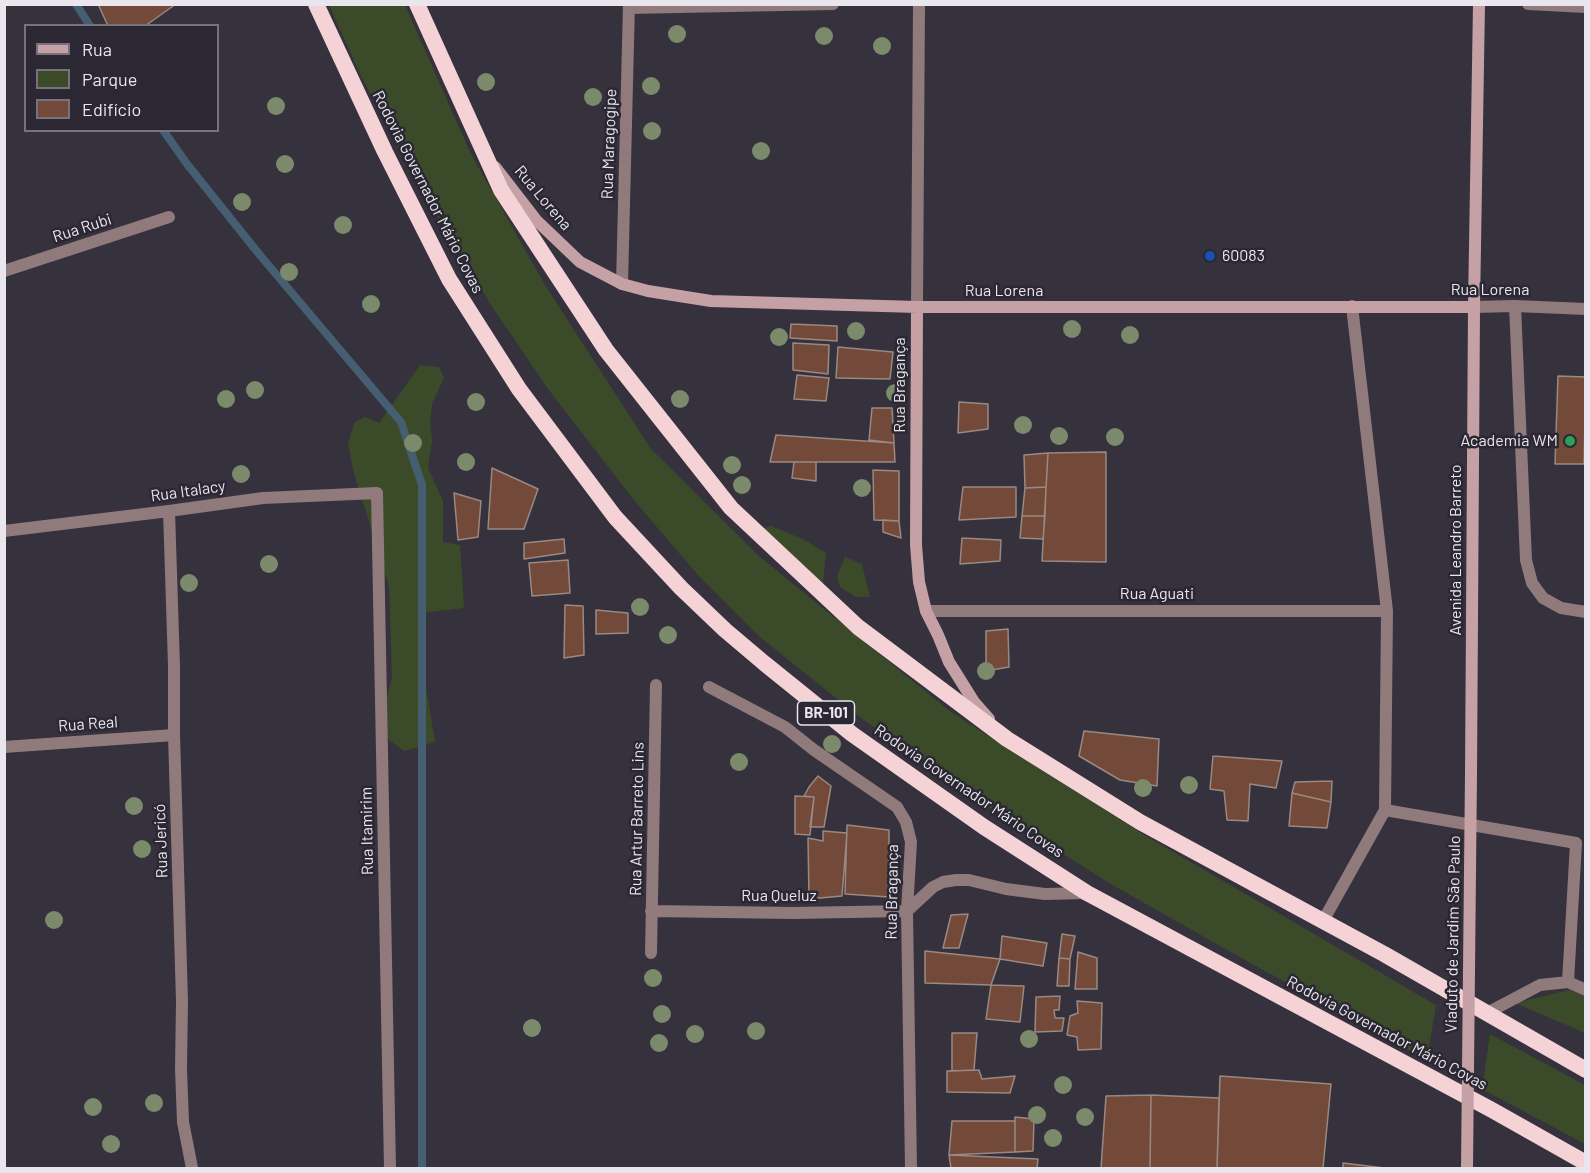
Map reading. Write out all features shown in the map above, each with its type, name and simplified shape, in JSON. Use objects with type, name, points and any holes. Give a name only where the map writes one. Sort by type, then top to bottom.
[{"type":"highway","name":"Rodovia Governador Mário Covas","points":[[316,4],[385,152],[449,279],[519,389],[615,517],[681,588],[764,663],[852,734],[975,821],[1087,893],[1492,1110],[1586,1163]]},
{"type":"highway","points":[[417,4],[501,190],[606,350],[731,508],[858,627],[1007,739],[1140,822],[1384,954],[1586,1070]]},
{"type":"main road","name":"Avenida Leandro Barreto","points":[[1471,773],[1474,307],[1479,4]]},
{"type":"main road","name":"Rua Lorena","points":[[482,149],[536,220],[579,262],[621,284],[648,291],[711,301],[917,307],[1474,307]]},
{"type":"main road","name":"Rua Bragança","points":[[917,307],[916,545],[919,582],[926,611],[949,662],[974,702],[1007,739]]},
{"type":"main road","name":"Viaduto de Jardim São Paulo","points":[[1467,1168],[1471,773]]},
{"type":"street","points":[[629,6],[833,4]]},
{"type":"street","name":"Rua Bragança","points":[[917,307],[919,4]]},
{"type":"street","points":[[1528,4],[1586,7]]},
{"type":"street","name":"Rua Maragogipe","points":[[621,284],[629,6]]},
{"type":"street","name":"Rua Rubi","points":[[4,271],[169,217]]},
{"type":"street","points":[[1323,921],[1385,810],[1387,610],[1352,306]]},
{"type":"street","points":[[1515,306],[1526,560],[1532,583],[1543,598],[1562,608],[1586,612]]},
{"type":"street","name":"Rua Lorena","points":[[1474,307],[1586,309]]},
{"type":"street","name":"Rua Italacy","points":[[4,531],[263,498],[377,493]]},
{"type":"street","name":"Rua Itamirim","points":[[377,493],[390,1168]]},
{"type":"street","name":"Rua Jericó","points":[[169,511],[182,1001],[181,1069],[183,1122],[192,1168]]},
{"type":"street","name":"Rua Aguati","points":[[926,611],[1387,610]]},
{"type":"street","name":"Rua Artur Barreto Lins","points":[[651,953],[656,685]]},
{"type":"street","name":"Rua Bragança","points":[[709,687],[785,727],[814,750],[897,807],[906,822],[911,842],[907,911],[911,1168]]},
{"type":"street","name":"Rua Real","points":[[4,747],[174,735]]},
{"type":"street","points":[[1385,810],[1576,843],[1568,982]]},
{"type":"street","points":[[907,911],[933,887],[956,879],[1045,894],[1087,893]]},
{"type":"street","name":"Rua Queluz","points":[[651,910],[793,914],[907,911]]},
{"type":"street","points":[[1487,1013],[1540,985],[1568,982],[1586,990]]},
{"type":"green space","points":[[329,5],[405,5],[471,154],[545,285],[651,449],[760,557],[951,712],[1141,833],[1436,1005],[1427,1060],[1109,883],[935,773],[856,714],[761,638],[697,574],[633,499],[548,389],[491,305],[417,182],[361,76]]},
{"type":"green space","points":[[420,365],[439,367],[444,378],[432,404],[430,422],[432,441],[428,468],[443,501],[443,542],[460,545],[464,608],[422,613],[421,657],[435,742],[404,751],[377,731],[392,678],[389,586],[353,470],[348,442],[355,422],[365,417],[379,423]]},
{"type":"green space","points":[[771,526],[805,540],[826,553],[823,585],[763,528]]},
{"type":"green space","points":[[845,557],[862,564],[870,597],[856,597],[840,587],[837,576]]},
{"type":"green space","points":[[1569,990],[1585,996],[1585,1033],[1515,1003]]},
{"type":"green space","points":[[1490,1034],[1585,1085],[1585,1144],[1482,1089]]},
{"type":"building","points":[[98,4],[176,4],[148,24],[107,24]]},
{"type":"building","points":[[791,324],[837,326],[837,341],[790,338]]},
{"type":"building","points":[[793,343],[829,345],[828,374],[793,370]]},
{"type":"building","points":[[838,347],[893,352],[890,379],[836,378]]},
{"type":"building","points":[[797,375],[829,378],[826,401],[794,399]]},
{"type":"building","name":"Academia WM","points":[[1558,376],[1586,377],[1584,464],[1555,464]]},
{"type":"building","points":[[959,402],[988,404],[988,429],[958,433]]},
{"type":"building","points":[[872,408],[892,408],[894,443],[869,440]]},
{"type":"building","points":[[776,435],[894,443],[895,462],[770,462]]},
{"type":"building","points":[[1106,452],[1106,562],[1042,561],[1048,453]]},
{"type":"building","points":[[1048,453],[1046,487],[1025,488],[1024,455]]},
{"type":"building","points":[[794,462],[816,462],[816,481],[792,478]]},
{"type":"building","points":[[492,468],[538,489],[524,529],[488,529]]},
{"type":"building","points":[[873,470],[899,471],[899,521],[874,520]]},
{"type":"building","points":[[963,487],[1016,487],[1016,517],[959,520]]},
{"type":"building","points":[[1046,487],[1045,516],[1022,516],[1025,488]]},
{"type":"building","points":[[454,493],[481,501],[478,537],[458,540]]},
{"type":"building","points":[[1022,516],[1045,516],[1043,539],[1020,538]]},
{"type":"building","points":[[883,520],[899,521],[901,538],[883,532]]},
{"type":"building","points":[[962,538],[1001,540],[1000,561],[960,564]]},
{"type":"building","points":[[564,539],[565,553],[524,559],[524,543]]},
{"type":"building","points":[[568,560],[570,593],[532,596],[529,563]]},
{"type":"building","points":[[565,605],[583,606],[584,655],[564,658]]},
{"type":"building","points":[[596,610],[628,613],[628,633],[596,634]]},
{"type":"building","points":[[1008,629],[1009,667],[986,671],[986,631]]},
{"type":"building","points":[[1084,731],[1159,739],[1157,786],[1120,780],[1079,756]]},
{"type":"building","points":[[1213,756],[1282,761],[1276,788],[1250,784],[1248,821],[1227,820],[1224,791],[1210,789]]},
{"type":"building","points":[[818,776],[831,786],[824,827],[810,827],[814,797],[804,796]]},
{"type":"building","points":[[1332,781],[1331,802],[1292,793],[1295,782]]},
{"type":"building","points":[[1292,793],[1331,802],[1327,828],[1289,826]]},
{"type":"building","points":[[795,796],[814,797],[810,835],[795,834]]},
{"type":"building","points":[[847,825],[889,830],[889,897],[845,894]]},
{"type":"building","points":[[823,831],[847,833],[842,896],[809,899],[808,838],[823,841]]},
{"type":"building","points":[[968,914],[959,948],[943,948],[951,915]]},
{"type":"building","points":[[1062,934],[1075,936],[1070,959],[1059,958]]},
{"type":"building","points":[[1002,936],[1047,943],[1043,966],[1000,959]]},
{"type":"building","points":[[925,951],[1000,959],[991,985],[925,983]]},
{"type":"building","points":[[1078,952],[1097,958],[1097,989],[1075,989]]},
{"type":"building","points":[[1059,958],[1070,959],[1069,986],[1057,986]]},
{"type":"building","points":[[991,985],[1024,986],[1020,1022],[986,1019]]},
{"type":"building","points":[[1060,996],[1059,1010],[1054,1010],[1055,1018],[1064,1018],[1062,1031],[1035,1032],[1036,997]]},
{"type":"building","points":[[1077,1001],[1102,1003],[1101,1049],[1078,1050],[1077,1037],[1067,1035],[1070,1016],[1078,1013]]},
{"type":"building","points":[[952,1033],[977,1033],[974,1070],[952,1071]]},
{"type":"building","points":[[979,1070],[982,1079],[1015,1076],[1010,1093],[947,1092],[947,1071]]},
{"type":"building","points":[[1220,1076],[1331,1084],[1323,1168],[1217,1168]]},
{"type":"building","points":[[1151,1095],[1219,1098],[1217,1168],[1150,1168]]},
{"type":"building","points":[[1151,1095],[1150,1168],[1101,1168],[1106,1096]]},
{"type":"building","points":[[1015,1117],[1034,1119],[1033,1151],[1015,1152]]},
{"type":"building","points":[[952,1121],[1015,1121],[1015,1152],[949,1155]]},
{"type":"building","points":[[949,1155],[1038,1159],[1037,1168],[951,1168]]},
{"type":"building","points":[[1343,1163],[1384,1168],[1343,1168]]},
{"type":"waterway","points":[[76,4],[89,24]]},
{"type":"waterway","points":[[164,132],[259,254],[401,422],[422,485],[422,1168]]},
{"type":"place","name":"60083","points":[[1210,256]]},
{"type":"place","name":"Academia WM","points":[[1570,441]]}]
